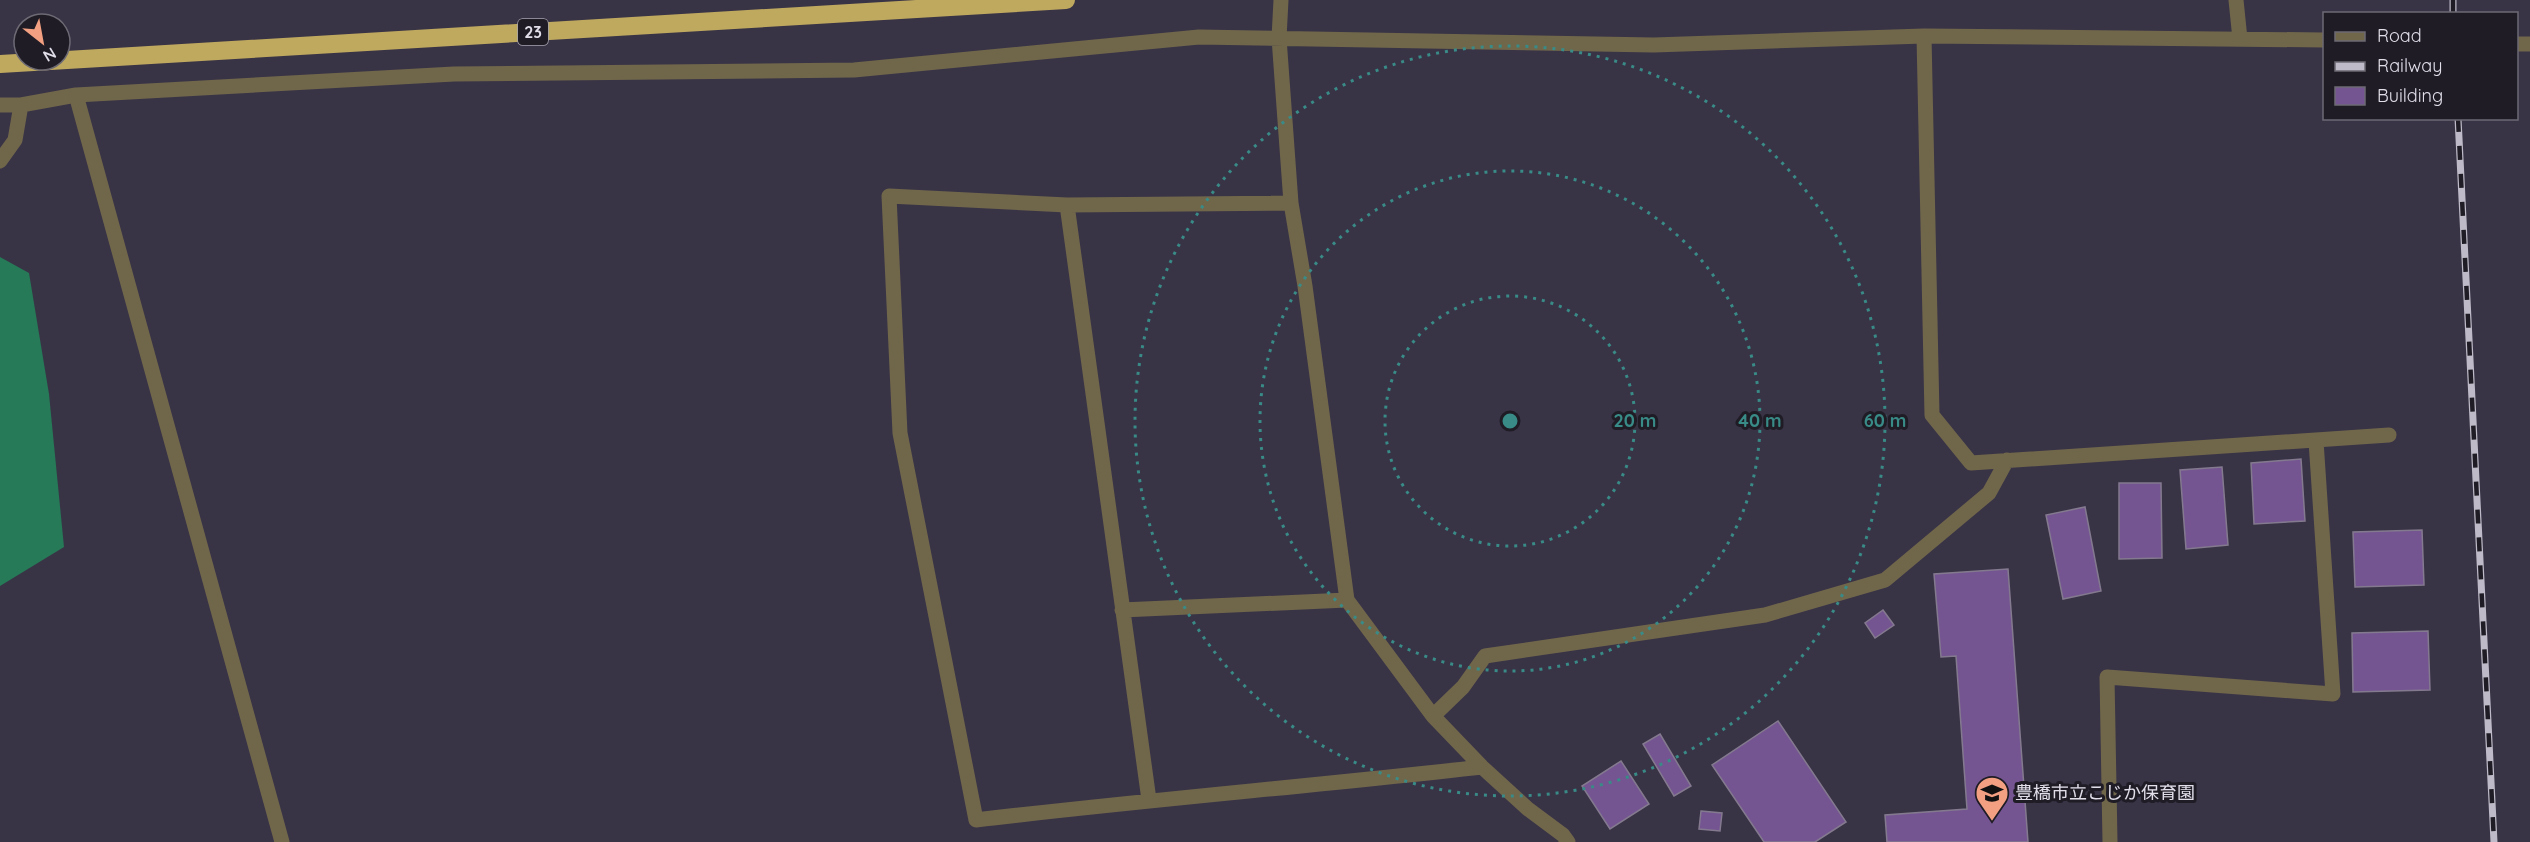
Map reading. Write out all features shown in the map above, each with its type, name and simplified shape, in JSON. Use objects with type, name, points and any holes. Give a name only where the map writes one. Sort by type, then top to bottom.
[{"type":"highway","name":"23","points":[[0,64],[1066,0]]},
{"type":"street","points":[[1281,0],[1279,38],[1291,203],[1305,286],[1347,600],[1433,716],[1482,767],[1564,840]]},
{"type":"street","points":[[2236,0],[2240,39]]},
{"type":"street","points":[[1924,36],[1932,415],[1971,463],[2389,435]]},
{"type":"street","points":[[0,105],[21,105],[76,95],[454,74],[854,70],[1199,37],[1654,45],[1924,36],[2323,40]]},
{"type":"street","points":[[76,95],[282,842]]},
{"type":"street","points":[[0,161],[15,140],[21,105]]},
{"type":"street","points":[[1291,203],[1067,205],[889,196],[900,433],[976,820],[1149,800],[1225,795],[1482,767]]},
{"type":"street","points":[[1067,205],[1149,800]]},
{"type":"street","points":[[2110,842],[2107,677],[2333,694],[2316,441]]},
{"type":"street","points":[[1433,716],[1462,687],[1485,656],[1765,615],[1885,580],[1989,493],[2007,460]]},
{"type":"street","points":[[1122,610],[1347,600]]},
{"type":"green space","points":[[0,257],[29,273],[49,394],[64,547],[0,586]]},
{"type":"building","points":[[2301,459],[2305,521],[2254,524],[2251,463]]},
{"type":"building","points":[[2222,467],[2228,545],[2186,549],[2180,470]]},
{"type":"building","points":[[2119,483],[2161,483],[2162,558],[2119,559]]},
{"type":"building","points":[[2085,507],[2101,591],[2063,599],[2046,515]]},
{"type":"building","points":[[2422,530],[2424,585],[2355,587],[2353,532]]},
{"type":"building","points":[[2008,569],[2028,842],[1887,842],[1885,815],[1967,809],[1956,656],[1941,657],[1934,574]]},
{"type":"building","points":[[1883,610],[1894,625],[1875,638],[1865,623]]},
{"type":"building","points":[[2428,631],[2430,690],[2353,692],[2352,633]]},
{"type":"building","points":[[1778,721],[1846,822],[1815,842],[1764,842],[1712,765]]},
{"type":"building","points":[[1660,734],[1691,786],[1674,796],[1643,744]]},
{"type":"building","points":[[1621,761],[1649,804],[1610,829],[1582,786]]},
{"type":"building","points":[[1701,811],[1722,813],[1720,831],[1699,829]]},
{"type":"railway","points":[[2453,0],[2453,12]]},
{"type":"railway","points":[[2458,120],[2494,842]]},
{"type":"place","name":"豊橋市立こじか保育園","points":[[1992,822]]}]
